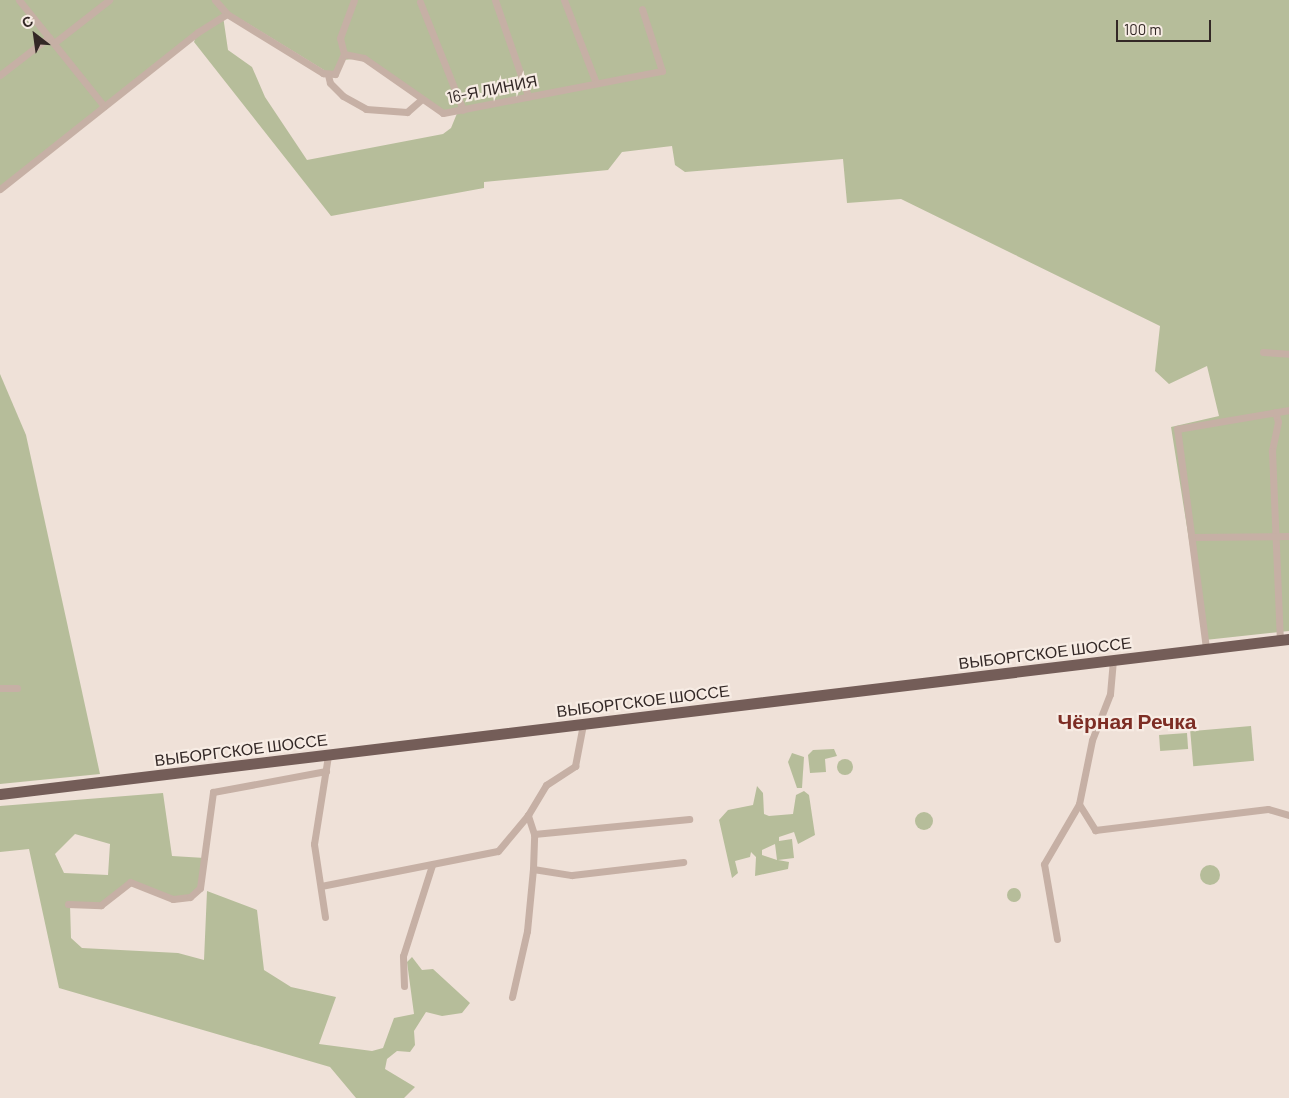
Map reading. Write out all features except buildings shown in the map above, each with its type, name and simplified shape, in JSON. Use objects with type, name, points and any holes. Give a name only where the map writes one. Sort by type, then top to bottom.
[{"type":"main road","name":"ВЫБОРГСКОЕ ШОССЕ","points":[[0,794],[1284,640]]},
{"type":"street","points":[[19,0],[104,106]]},
{"type":"street","points":[[0,75],[109,0]]},
{"type":"street","points":[[215,0],[227,14],[328,75],[335,74],[344,54],[340,38],[354,0]]},
{"type":"street","points":[[495,0],[528,96]]},
{"type":"street","points":[[564,0],[596,83]]},
{"type":"street","points":[[420,2],[463,110]]},
{"type":"street","name":"16-Я ЛИНИЯ","points":[[344,54],[364,58],[421,100],[443,113],[463,110],[662,71],[642,9]]},
{"type":"street","points":[[0,189],[104,106],[227,14]]},
{"type":"street","points":[[328,75],[330,83],[343,96],[366,109],[407,112],[421,100]]},
{"type":"street","points":[[1263,352],[1289,354]]},
{"type":"street","points":[[1206,648],[1178,429],[1289,410]]},
{"type":"street","points":[[1275,412],[1274,536],[1284,640]]},
{"type":"street","points":[[1192,538],[1289,536]]},
{"type":"street","points":[[1057,939],[1044,864],[1079,804],[1092,740],[1110,694],[1113,661]]},
{"type":"street","points":[[0,688],[17,688]]},
{"type":"street","points":[[321,886],[498,851],[528,815],[546,785],[575,766],[584,724]]},
{"type":"street","points":[[325,917],[314,844],[328,756]]},
{"type":"street","points":[[68,904],[101,905],[130,882],[173,898],[190,897],[200,888],[213,792],[326,771]]},
{"type":"street","points":[[1079,804],[1095,830],[1268,809],[1289,815]]},
{"type":"street","points":[[512,997],[527,931],[534,834],[528,815]]},
{"type":"street","points":[[534,834],[689,819]]},
{"type":"street","points":[[532,869],[572,875],[683,862]]},
{"type":"street","points":[[404,986],[404,956],[432,865]]},
{"type":"green space","points":[[0,0],[1289,0],[1289,631],[1205,640],[1171,427],[1219,416],[1207,366],[1169,384],[1155,371],[1160,326],[901,199],[847,203],[843,159],[685,172],[675,165],[672,146],[622,152],[608,170],[484,182],[484,188],[331,216],[194,42],[197,33],[0,189]],"holes":[[[223,16],[242,20],[332,75],[343,60],[364,58],[443,113],[458,111],[451,128],[443,134],[307,160],[265,97],[252,67],[228,50]]]},
{"type":"green space","points":[[0,374],[26,435],[100,774],[0,784]]},
{"type":"green space","points":[[1251,726],[1254,761],[1193,766],[1190,731]]},
{"type":"green space","points":[[1187,733],[1188,749],[1160,751],[1159,735]]},
{"type":"green space","points":[[834,749],[837,756],[825,759],[826,772],[810,773],[808,755],[813,750]]},
{"type":"green space","points":[[792,753],[804,757],[802,788],[797,788],[788,762]]},
{"type":"green space","points":[[842,759],[848,759],[853,764],[851,773],[842,775],[837,770],[837,764]]},
{"type":"green space","points":[[757,786],[763,793],[764,814],[769,816],[793,814],[796,795],[804,791],[809,795],[815,835],[798,844],[794,832],[779,837],[779,841],[792,839],[794,858],[778,860],[789,862],[788,869],[755,876],[756,857],[751,852],[750,857],[735,861],[738,873],[732,878],[719,820],[728,810],[753,805]],"holes":[[[775,844],[777,860],[762,855],[762,850]]]},
{"type":"green space","points":[[163,793],[172,856],[205,858],[200,888],[190,897],[173,899],[130,882],[101,905],[70,905],[71,938],[82,948],[178,953],[204,960],[207,891],[257,910],[264,970],[291,987],[336,997],[319,1044],[372,1051],[383,1048],[394,1018],[414,1014],[407,962],[412,957],[422,970],[433,969],[470,1003],[462,1013],[442,1016],[426,1012],[414,1031],[415,1045],[410,1052],[397,1051],[387,1059],[385,1069],[415,1087],[404,1098],[356,1098],[330,1067],[59,988],[29,849],[0,852],[0,806]],"holes":[[[75,834],[110,844],[108,875],[64,873],[55,854]]]},
{"type":"green space","points":[[920,812],[928,812],[933,817],[931,828],[920,830],[915,825],[915,817]]},
{"type":"green space","points":[[1210,865],[1217,868],[1220,875],[1217,882],[1210,885],[1203,882],[1200,875],[1203,868]]},
{"type":"green space","points":[[1011,888],[1017,888],[1021,895],[1017,902],[1011,902],[1007,898],[1007,892]]},
{"type":"district","name":"Чёрная Речка","points":[[1127,721]]}]
